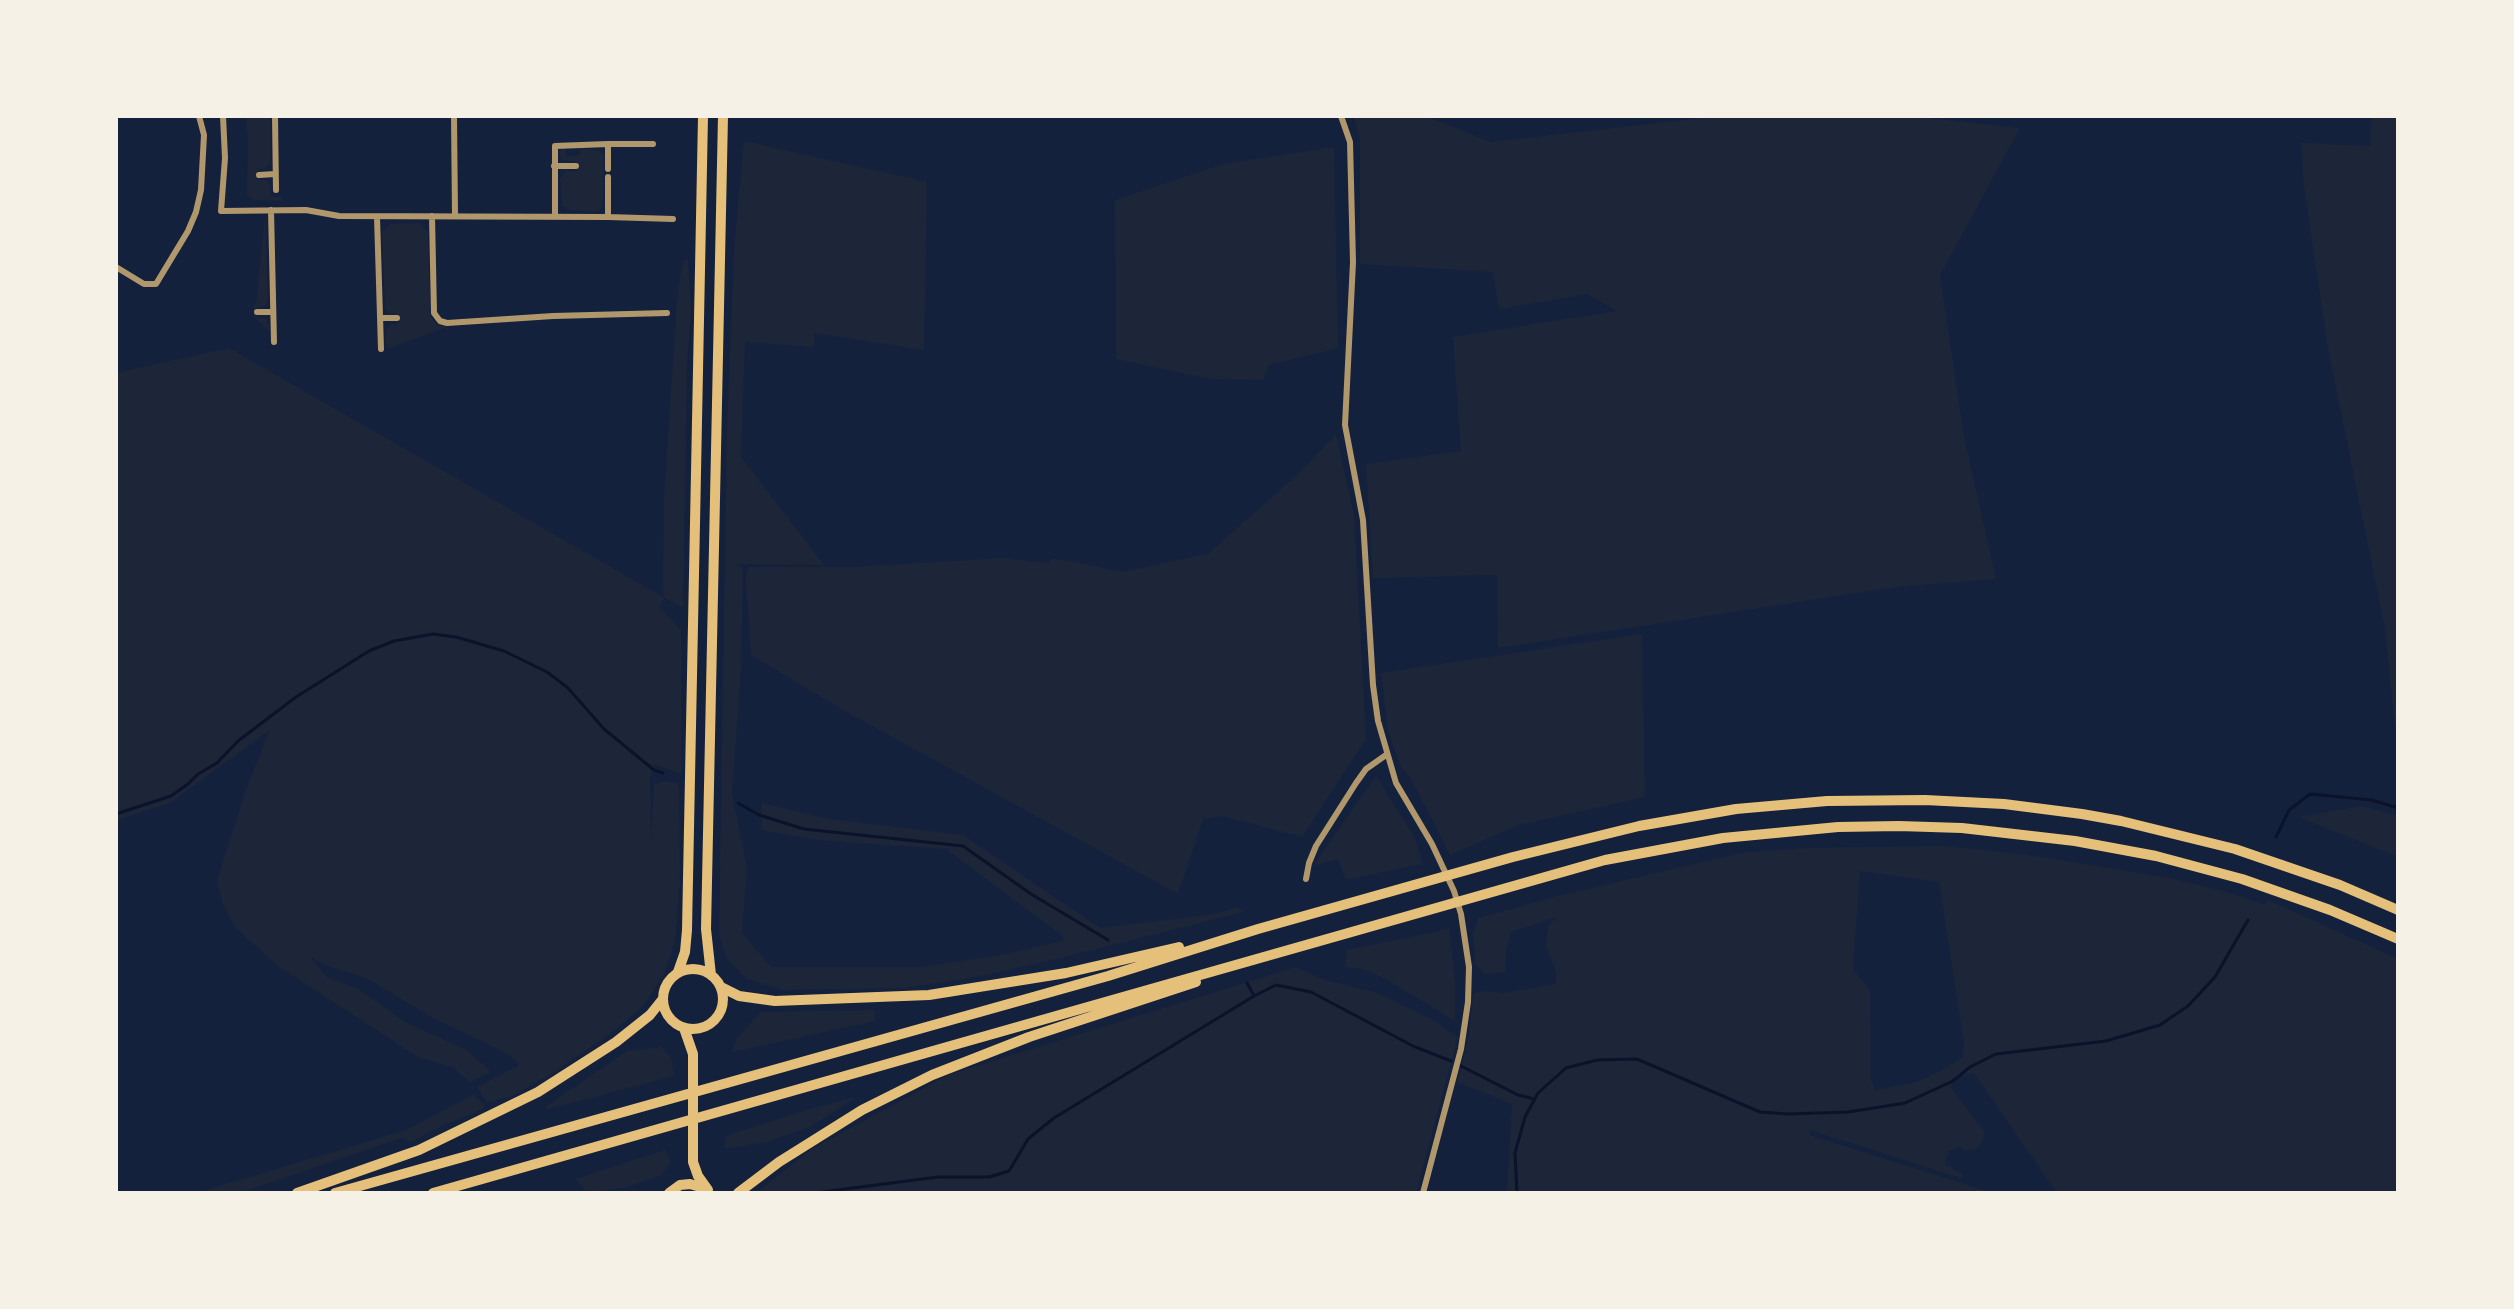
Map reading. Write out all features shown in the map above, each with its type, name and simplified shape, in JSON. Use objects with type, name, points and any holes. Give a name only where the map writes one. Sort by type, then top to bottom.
[{"type":"highway","points":[[297,1193],[419,1150],[526,1098],[616,1042],[650,1015],[662,1000],[666,984],[678,972],[685,952],[687,930],[703,116]]},
{"type":"highway","points":[[711,975],[706,914],[723,116]]},
{"type":"highway","points":[[335,1193],[1108,976],[1258,929],[1513,857],[1639,826],[1781,804],[1885,800],[2004,804],[2121,821],[2235,849],[2340,885],[2398,910]]},
{"type":"highway","points":[[433,1193],[1591,864],[1663,848],[1753,834],[1884,826],[2000,831],[2075,841],[2156,856],[2282,892],[2398,939]]},
{"type":"highway","points":[[678,972],[695,969],[711,975],[721,987],[739,996],[775,1001],[929,995],[1066,973],[1258,929]]},
{"type":"highway","points":[[738,1193],[769,1169],[862,1110],[932,1075],[1029,1037],[1261,958]]},
{"type":"highway","points":[[693,1054],[700,1037],[720,1012],[721,987]]},
{"type":"highway","points":[[662,1000],[669,1018],[684,1028],[708,1025]]},
{"type":"highway","points":[[684,1028],[693,1054],[693,1162],[698,1176],[710,1191]]},
{"type":"highway","points":[[669,1193],[687,1177],[693,1162]]},
{"type":"highway","points":[[680,1185],[699,1185],[710,1191]]},
{"type":"street","points":[[116,267],[144,284],[156,284],[188,231],[201,190],[205,139],[199,116]]},
{"type":"street","points":[[223,116],[225,158],[221,211],[306,210],[333,216],[377,217],[582,215],[629,220],[673,219]]},
{"type":"street","points":[[275,116],[276,190]]},
{"type":"street","points":[[454,116],[455,216]]},
{"type":"street","points":[[1341,116],[1350,142],[1353,262],[1345,425],[1363,520],[1373,685],[1386,755],[1405,800],[1432,844],[1454,891],[1466,939],[1469,981],[1465,1024],[1423,1193]]},
{"type":"street","points":[[555,216],[553,147],[557,144],[653,144]]},
{"type":"street","points":[[608,144],[608,217]]},
{"type":"street","points":[[554,166],[576,166]]},
{"type":"street","points":[[259,175],[275,174]]},
{"type":"street","points":[[271,210],[274,342]]},
{"type":"street","points":[[432,216],[434,313],[440,321],[667,313]]},
{"type":"street","points":[[377,217],[381,349]]},
{"type":"street","points":[[257,312],[273,312]]},
{"type":"street","points":[[380,318],[397,318]]},
{"type":"street","points":[[1306,879],[1316,846],[1348,796],[1366,769],[1386,755]]},
{"type":"shaded area","points":[[246,116],[270,116],[270,163],[265,169],[257,170],[257,179],[267,181],[271,197],[282,196],[282,201],[255,200],[247,195]]},
{"type":"shaded area","points":[[1354,116],[1425,116],[1491,142],[1720,116],[1910,116],[2020,128],[1940,275],[1964,437],[1996,579],[1896,587],[1498,648],[1497,575],[1373,578],[1366,464],[1461,451],[1453,337],[1617,311],[1587,294],[1499,309],[1493,272],[1360,264],[1360,140]]},
{"type":"shaded area","points":[[2371,116],[2398,116],[2398,755],[2385,629],[2328,348],[2304,186],[2301,143],[2370,146]]},
{"type":"shaded area","points":[[744,141],[927,182],[924,350],[814,333],[814,347],[745,342],[741,457],[824,565],[735,564],[743,568],[741,669],[732,795],[747,867],[742,933],[771,967],[921,967],[1064,941],[1063,936],[946,849],[817,840],[761,830],[762,803],[829,819],[963,835],[1100,928],[1214,914],[1238,907],[1244,912],[1044,962],[905,988],[783,990],[747,979],[727,960],[719,934],[727,429],[734,250]]},
{"type":"shaded area","points":[[1334,147],[1338,348],[1269,365],[1263,380],[1211,379],[1116,359],[1115,200],[1223,164]]},
{"type":"shaded area","points":[[565,148],[566,156],[580,155],[580,148],[601,151],[604,156],[603,205],[600,210],[568,210],[562,206],[560,178],[566,171],[577,171],[577,162],[562,160],[559,154]]},
{"type":"shaded area","points":[[265,216],[268,300],[265,306],[255,308],[255,316],[267,319],[269,331],[254,317]]},
{"type":"shaded area","points":[[419,223],[428,232],[430,315],[437,325],[447,327],[386,349],[386,330],[390,325],[399,323],[398,315],[385,309],[382,232],[390,224]]},
{"type":"shaded area","points":[[688,258],[691,310],[687,366],[683,607],[664,598],[660,607],[681,630],[681,774],[655,764],[650,777],[651,840],[654,785],[664,781],[678,783],[679,786],[680,881],[675,941],[664,974],[643,1006],[611,1033],[553,1073],[510,1097],[486,1102],[477,1087],[519,1065],[510,1055],[433,1018],[366,978],[327,966],[310,957],[327,977],[358,989],[407,1023],[467,1050],[491,1072],[470,1082],[452,1067],[418,1057],[278,966],[235,927],[222,902],[217,880],[248,784],[270,730],[170,803],[116,821],[116,373],[229,348],[663,597],[664,499],[677,300],[683,261]]},
{"type":"shaded area","points":[[1336,434],[1354,515],[1366,739],[1302,837],[1222,816],[1203,819],[1178,894],[845,711],[751,655],[746,581],[748,567],[856,567],[1002,558],[1047,563],[1052,559],[1071,561],[1122,572],[1208,554],[1301,471]]},
{"type":"shaded area","points":[[1642,634],[1645,797],[1519,825],[1450,855],[1411,779],[1401,767],[1388,731],[1381,673]]},
{"type":"shaded area","points":[[1376,776],[1415,838],[1422,864],[1346,880],[1338,859],[1313,866]]},
{"type":"shaded area","points":[[2363,806],[2398,816],[2398,857],[2299,817]]},
{"type":"shaded area","points":[[1946,846],[2029,855],[2169,878],[2265,905],[2268,900],[2398,959],[2398,1193],[2057,1193],[1974,1073],[1952,1078],[1951,1088],[1985,1132],[1981,1145],[1975,1149],[1965,1151],[1960,1147],[1948,1151],[1945,1164],[1961,1173],[1964,1179],[1810,1130],[1809,1135],[1993,1193],[1507,1193],[1512,1104],[1457,1082],[1469,1037],[1473,995],[1478,991],[1503,993],[1556,984],[1556,972],[1546,945],[1548,926],[1557,917],[1511,932],[1505,972],[1485,974],[1476,966],[1473,935],[1478,918],[1741,853],[1806,848]],"holes":[[[1860,871],[1939,882],[1964,1042],[1963,1057],[1917,1082],[1875,1090],[1871,1080],[1870,990],[1853,969]]]},
{"type":"shaded area","points":[[1449,929],[1455,981],[1455,1021],[1384,978],[1362,969],[1345,967],[1347,950]]},
{"type":"shaded area","points":[[1296,967],[1322,979],[1377,993],[1433,1020],[1458,1037],[1416,1193],[756,1193],[812,1149],[948,1075]]},
{"type":"shaded area","points":[[874,1010],[876,1021],[732,1052],[736,1039],[761,1012]]},
{"type":"shaded area","points":[[661,1047],[671,1057],[674,1076],[545,1110],[627,1051]]},
{"type":"shaded area","points":[[473,1095],[485,1105],[483,1109],[411,1142],[401,1138],[240,1193],[196,1193],[406,1130]]},
{"type":"shaded area","points":[[857,1097],[810,1127],[766,1142],[725,1149],[725,1136]]},
{"type":"shaded area","points":[[665,1150],[671,1161],[662,1175],[628,1187],[587,1193],[576,1179]]},
{"type":"waterway","points":[[116,814],[171,796],[217,763],[238,741],[296,697],[369,651],[394,641],[433,634],[456,637],[504,651],[547,672],[568,688],[604,729],[654,770],[663,773]]},
{"type":"waterway","points":[[2276,837],[2289,810],[2310,794],[2372,800],[2398,808]]},
{"type":"waterway","points":[[738,803],[759,815],[804,829],[963,846],[1031,894],[1108,940]]},
{"type":"waterway","points":[[1517,1193],[1515,1153],[1525,1117],[1538,1093],[1566,1068],[1597,1060],[1637,1059],[1760,1112],[1848,1112],[1905,1103],[1953,1081],[1970,1067],[1996,1054],[2106,1041],[2160,1025],[2188,1006],[2215,977],[2248,920]]},
{"type":"waterway","points":[[1247,983],[1254,996],[1276,985],[1311,992],[1413,1046],[1451,1061]]},
{"type":"waterway","points":[[814,1193],[938,1177],[989,1177],[1009,1171],[1028,1139],[1054,1118],[1254,996]]},
{"type":"waterway","points":[[1459,1065],[1518,1095],[1534,1099]]}]
